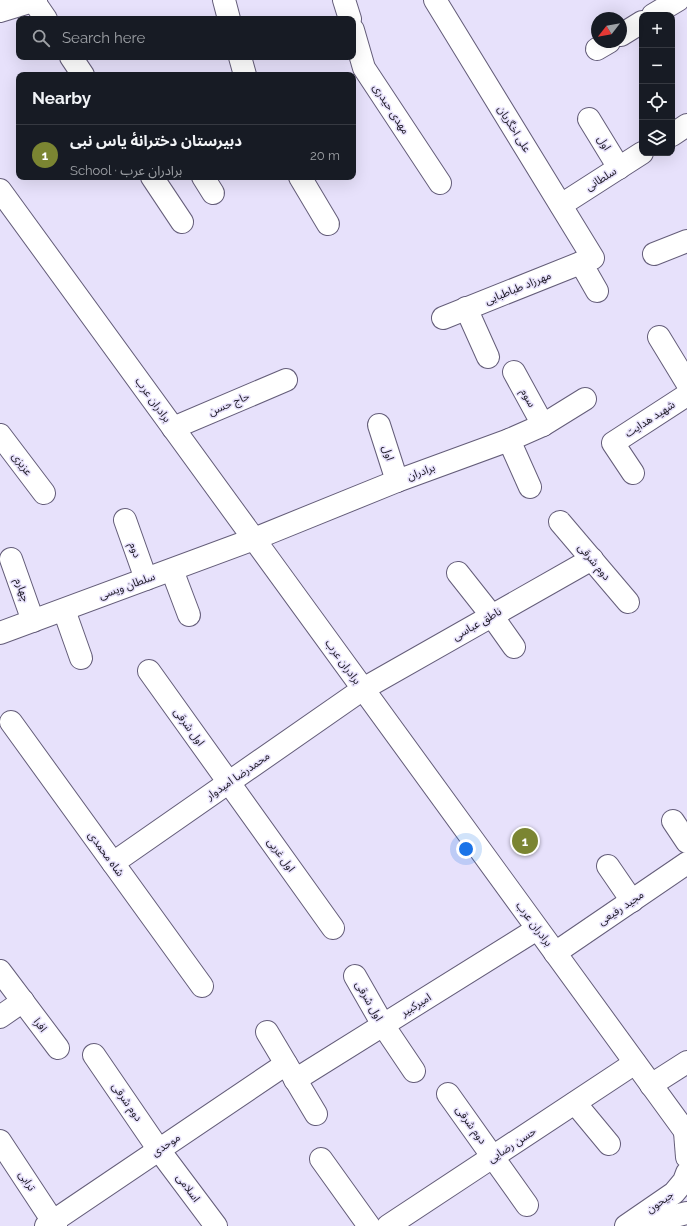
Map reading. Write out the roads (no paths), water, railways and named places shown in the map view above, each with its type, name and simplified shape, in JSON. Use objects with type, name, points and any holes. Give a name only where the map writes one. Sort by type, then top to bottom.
[{"type":"street","points":[[0,11],[34,0],[44,16]]},
{"type":"street","points":[[224,0],[228,16]]},
{"type":"street","points":[[344,0],[349,16]]},
{"type":"street","name":"علی اخگریان","points":[[435,0],[561,205],[587,260]]},
{"type":"street","points":[[658,12],[678,0]]},
{"type":"street","points":[[627,31],[639,24]]},
{"type":"street","name":"مهدی حیدری","points":[[356,40],[364,68],[440,183]]},
{"type":"street","points":[[73,60],[81,72]]},
{"type":"street","points":[[241,60],[244,72]]},
{"type":"street","name":"اول","points":[[589,119],[619,168]]},
{"type":"street","points":[[675,132],[687,125]]},
{"type":"street","name":"سلطانی","points":[[561,205],[639,155]]},
{"type":"street","points":[[154,180],[182,222]]},
{"type":"street","points":[[302,180],[328,224]]},
{"type":"street","name":"برادران عرب","points":[[0,190],[9,218],[173,428],[686,1133]]},
{"type":"street","points":[[654,254],[687,241]]},
{"type":"street","points":[[587,260],[597,291]]},
{"type":"street","name":"مهرزاد طباطبایی","points":[[443,318],[587,260]]},
{"type":"street","points":[[466,308],[488,357]]},
{"type":"street","points":[[659,337],[687,383]]},
{"type":"street","name":"سوم","points":[[514,372],[543,425]]},
{"type":"street","name":"حاج حسن","points":[[173,428],[286,380]]},
{"type":"street","name":"شهید هدایت","points":[[633,473],[614,443],[687,395]]},
{"type":"street","name":"برادران","points":[[254,540],[397,481],[509,440],[543,425],[585,399]]},
{"type":"street","name":"اول","points":[[379,425],[397,481]]},
{"type":"street","name":"عزیزی","points":[[0,435],[44,493]]},
{"type":"street","points":[[509,440],[530,487]]},
{"type":"street","name":"دوم","points":[[125,520],[146,579]]},
{"type":"street","name":"دوم شرقی","points":[[560,522],[628,602]]},
{"type":"street","name":"سلطان ویسی","points":[[0,633],[254,540]]},
{"type":"street","name":"چهارم","points":[[11,559],[33,621]]},
{"type":"street","name":"ناطق عباسی","points":[[363,689],[592,559]]},
{"type":"street","points":[[172,570],[189,615]]},
{"type":"street","points":[[458,573],[514,647]]},
{"type":"street","points":[[64,610],[81,658]]},
{"type":"street","name":"اول شرقی","points":[[149,672],[229,782]]},
{"type":"street","name":"محمدرضا امیدوار","points":[[113,863],[363,689]]},
{"type":"street","name":"شاه محمدی","points":[[11,722],[202,986]]},
{"type":"street","name":"اول غربی","points":[[229,782],[333,928]]},
{"type":"street","points":[[673,821],[687,842]]},
{"type":"street","name":"مجید رفیعی","points":[[555,953],[687,863]]},
{"type":"street","points":[[608,866],[632,901]]},
{"type":"street","name":"امیرکبیر","points":[[290,1072],[383,1025],[537,929]]},
{"type":"street","name":"افرا","points":[[0,971],[58,1048]]},
{"type":"street","name":"اول شرقی","points":[[355,976],[383,1025]]},
{"type":"street","points":[[0,1017],[23,1001]]},
{"type":"street","points":[[383,1025],[414,1072]]},
{"type":"street","points":[[267,1032],[316,1114]]},
{"type":"street","name":"دوم شرقی","points":[[94,1055],[159,1150]]},
{"type":"street","points":[[651,1086],[687,1062]]},
{"type":"street","name":"حسن رضایی","points":[[388,1226],[635,1063]]},
{"type":"street","name":"موحدی","points":[[52,1224],[213,1113],[290,1072]]},
{"type":"street","name":"دوم شرقی","points":[[448,1094],[494,1156],[527,1205]]},
{"type":"street","points":[[575,1103],[609,1144]]},
{"type":"street","points":[[686,1133],[687,1157]]},
{"type":"street","name":"ترابی","points":[[0,1141],[52,1224]]},
{"type":"street","name":"اسلامی","points":[[159,1150],[216,1226]]},
{"type":"street","points":[[321,1159],[369,1226]]},
{"type":"street","name":"جیحون","points":[[626,1226],[674,1193],[684,1181],[687,1173]]},
{"type":"street","name":"جیحون","points":[[651,1226],[667,1218],[687,1213]]},
{"type":"place","name":"دبیرستان دخترانهٔ یاس نبی","points":[[525,841]]}]
